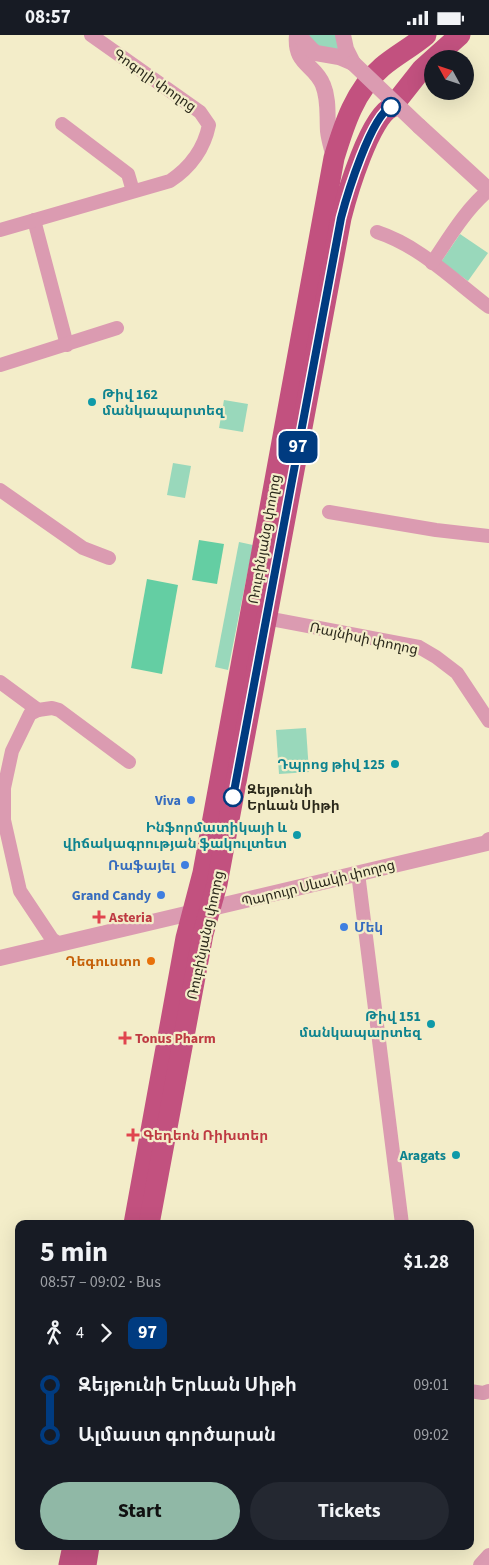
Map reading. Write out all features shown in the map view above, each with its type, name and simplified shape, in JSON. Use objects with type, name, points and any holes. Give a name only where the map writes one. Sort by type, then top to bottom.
[{"type":"main road","name":"Ռուբինյանց փողոց","points":[[135,1220],[200,916],[205,863],[334,158],[347,117],[362,89],[371,77],[386,63],[426,35]]},
{"type":"main road","name":"Ռուբինյանց փողոց","points":[[150,1220],[202,939],[200,916],[217,883],[341,218],[362,153],[387,109],[392,107],[422,69],[460,35]]},
{"type":"main road","points":[[386,63],[400,70],[410,85]]},
{"type":"main road","points":[[362,89],[373,102],[378,103],[381,107],[386,106],[387,109]]},
{"type":"main road","points":[[70,1565],[72,1550]]},
{"type":"main road","points":[[86,1565],[89,1550]]},
{"type":"street","name":"Գոգոլի փողոց","points":[[91,35],[200,112],[209,125],[206,137],[194,159],[182,173],[170,181],[133,191]]},
{"type":"street","points":[[298,35],[316,53],[339,57],[353,63]]},
{"type":"street","points":[[298,35],[297,47],[303,61],[322,81],[325,89],[328,134],[334,158]]},
{"type":"street","points":[[343,35],[346,49],[353,63],[489,190],[480,197],[459,223],[432,263]]},
{"type":"street","points":[[0,230],[133,191],[128,173],[62,124]]},
{"type":"street","points":[[34,220],[67,345]]},
{"type":"street","points":[[377,231],[396,238],[489,307]]},
{"type":"street","points":[[0,365],[117,328]]},
{"type":"street","points":[[0,490],[83,548],[109,558]]},
{"type":"street","points":[[328,512],[436,530],[489,536]]},
{"type":"street","name":"Ռայնիսի փողոց","points":[[266,618],[419,647],[457,673],[489,721]]},
{"type":"street","points":[[0,682],[38,710]]},
{"type":"street","points":[[59,944],[52,939],[20,891],[4,821],[4,788],[12,751],[30,714],[38,710],[52,708],[59,710],[129,762]]},
{"type":"street","name":"Պարույր Սևակի փողոց","points":[[0,968],[200,916],[359,878],[486,843],[489,840]]},
{"type":"street","name":"Պարույր Սևակի փողոց","points":[[359,878],[489,852]]},
{"type":"street","points":[[359,878],[402,1220]]},
{"type":"street","name":"Պարույր Սևակի փողոց","points":[[0,958],[59,944],[200,916]]},
{"type":"street","points":[[474,1392],[483,1393],[489,1391]]},
{"type":"street","points":[[480,1565],[489,1555]]},
{"type":"green space","points":[[307,35],[339,35],[343,53],[321,50]]},
{"type":"green space","points":[[460,234],[488,253],[468,281],[441,262]]},
{"type":"green space","points":[[224,400],[248,404],[243,432],[219,428]]},
{"type":"green space","points":[[173,463],[191,466],[185,498],[167,495]]},
{"type":"green space","points":[[199,540],[224,544],[217,584],[192,580]]},
{"type":"green space","points":[[239,542],[253,545],[228,670],[215,667]]},
{"type":"green space","points":[[147,579],[178,585],[162,674],[131,668]]},
{"type":"green space","points":[[306,728],[309,772],[279,774],[276,730]]},
{"type":"bus line","name":"97","points":[[233,797],[341,218],[348,191],[362,153],[373,131],[387,109],[391,107]]},
{"type":"place","name":"Թիվ 162 մանկապարտեզ","points":[[92,402]]},
{"type":"place","name":"Դպրոց թիվ 125","points":[[395,764]]},
{"type":"place","name":"Զեյթունի Երևան Սիթի","points":[[233,797]]},
{"type":"place","name":"Viva","points":[[191,800]]},
{"type":"place","name":"Ինֆորմատիկայի և վիճակագրության ֆակուլտետ","points":[[297,835]]},
{"type":"place","name":"Ռաֆայել","points":[[185,865]]},
{"type":"place","name":"Grand Candy","points":[[161,895]]},
{"type":"place","name":"Asteria","points":[[99,917]]},
{"type":"place","name":"Մեկ","points":[[344,927]]},
{"type":"place","name":"Դեգուստո","points":[[151,961]]},
{"type":"place","name":"Թիվ 151 մանկապարտեզ","points":[[431,1024]]},
{"type":"place","name":"Tonus Pharm","points":[[125,1038]]},
{"type":"place","name":"Գեդեոն Ռիխտեր","points":[[133,1135]]},
{"type":"place","name":"Aragats","points":[[456,1155]]}]
